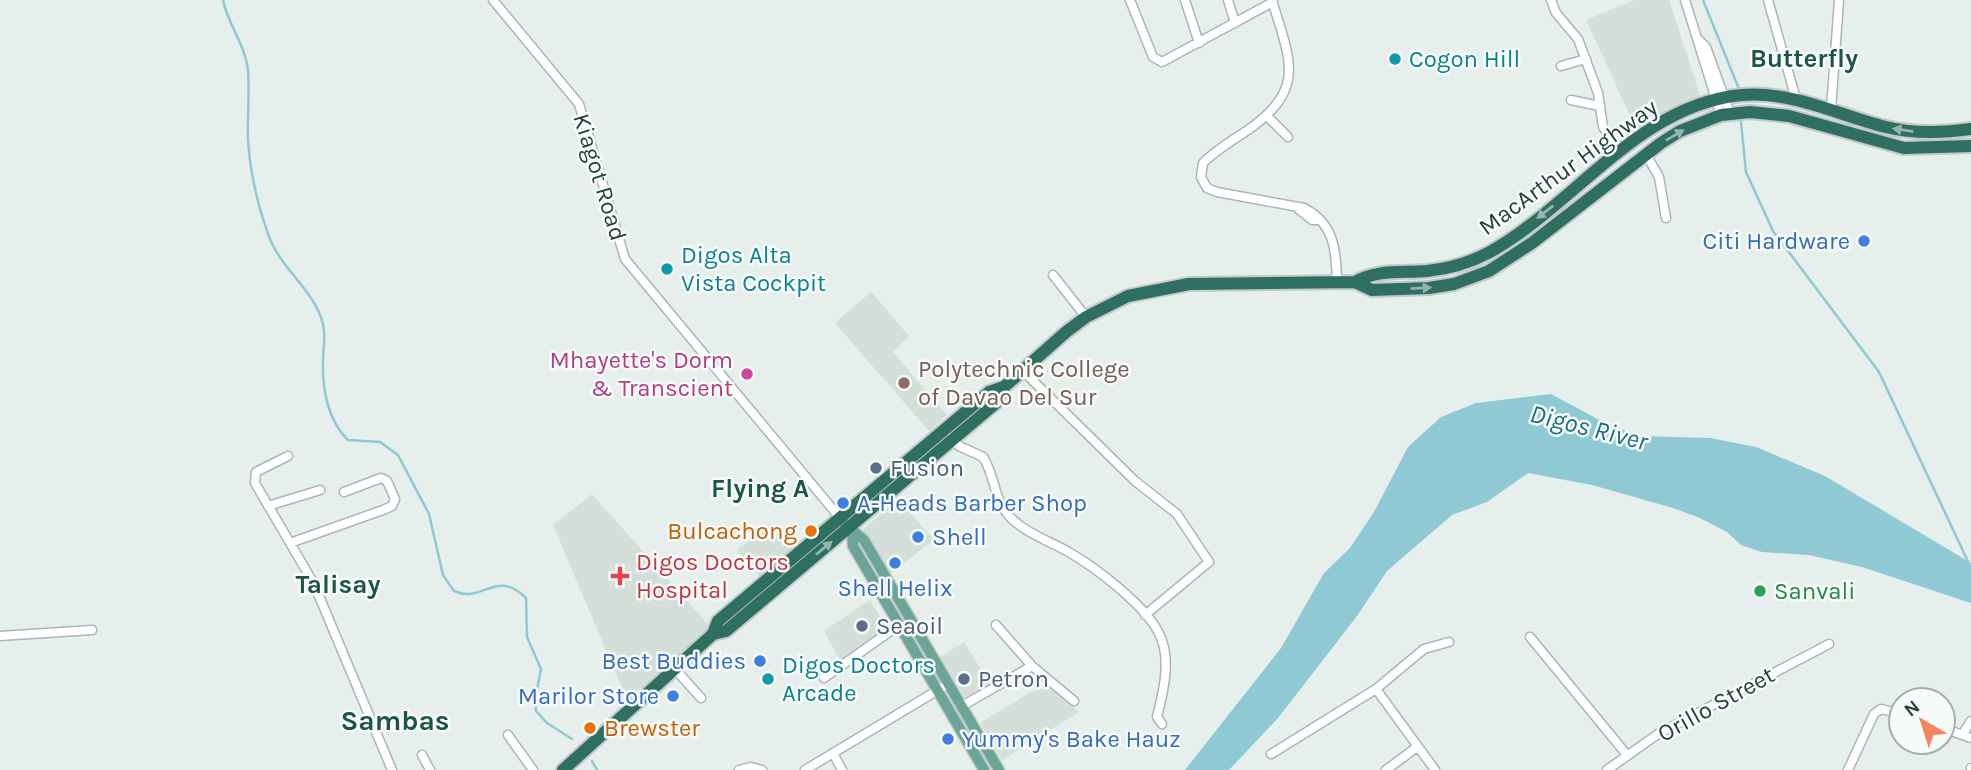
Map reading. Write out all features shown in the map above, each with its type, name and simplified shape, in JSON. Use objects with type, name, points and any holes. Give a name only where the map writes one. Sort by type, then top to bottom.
[{"type":"highway","name":"MacArthur Highway","points":[[1355,282],[1371,272],[1430,271],[1485,254],[1516,235],[1670,117],[1719,98],[1755,94],[1796,99],[1906,131],[1971,130]]},
{"type":"highway","name":"MacArthur Highway","points":[[563,770],[713,634],[726,631],[847,526],[949,435],[989,392],[1004,387],[1086,317],[1128,296],[1165,286],[1355,282],[1372,290],[1429,288],[1474,278],[1506,263],[1646,154],[1680,131],[1725,114],[1789,116],[1904,148],[1971,146]]},
{"type":"main road","points":[[847,526],[853,546],[984,770]]},
{"type":"main road","points":[[847,526],[864,540],[999,770]]},
{"type":"street","name":"Kiagot Road","points":[[493,0],[579,104],[625,259],[847,526]]},
{"type":"street","points":[[1130,0],[1155,60],[1166,61],[1272,1],[1289,74],[1283,97],[1267,116],[1207,159],[1201,167],[1200,177],[1208,188],[1217,192],[1315,214],[1335,242],[1337,282]]},
{"type":"street","points":[[1185,0],[1199,43]]},
{"type":"street","points":[[1228,0],[1235,23]]},
{"type":"street","points":[[1551,0],[1556,13],[1574,31],[1586,59],[1600,106],[1603,127],[1620,153]]},
{"type":"street","points":[[1685,0],[1699,40],[1706,47],[1725,114]]},
{"type":"street","points":[[1768,0],[1796,99]]},
{"type":"street","points":[[1831,110],[1839,0]]},
{"type":"street","points":[[1561,66],[1586,59]]},
{"type":"street","points":[[1571,100],[1600,106]]},
{"type":"street","points":[[1267,116],[1288,137]]},
{"type":"street","points":[[1646,154],[1659,177],[1666,219]]},
{"type":"street","points":[[1053,275],[1086,317]]},
{"type":"street","points":[[1022,370],[1076,425],[1177,514],[1209,562],[1145,615]]},
{"type":"street","points":[[949,435],[959,446],[983,457],[992,487],[1010,518],[1092,568],[1145,615],[1162,638],[1165,672],[1157,717],[1162,724]]},
{"type":"street","points":[[288,456],[254,475],[255,483],[330,619],[392,770]]},
{"type":"street","points":[[290,543],[393,506],[395,499],[387,481],[381,478],[344,492]]},
{"type":"street","points":[[268,506],[320,490]]},
{"type":"street","points":[[824,678],[899,625]]},
{"type":"street","points":[[996,625],[1032,666],[1074,701]]},
{"type":"street","points":[[0,636],[93,630]]},
{"type":"street","points":[[1530,637],[1627,755]]},
{"type":"street","points":[[1271,754],[1376,689],[1424,649],[1449,642]]},
{"type":"street","name":"Orillo Street","points":[[1607,770],[1658,734],[1707,706],[1829,644]]},
{"type":"street","points":[[962,706],[1032,666]]},
{"type":"street","points":[[675,669],[701,698]]},
{"type":"street","points":[[805,770],[948,684]]},
{"type":"street","points":[[1376,689],[1436,770]]},
{"type":"street","points":[[1848,770],[1874,714],[1881,709],[1887,710]]},
{"type":"street","points":[[1962,735],[1971,721]]},
{"type":"street","points":[[1957,733],[1971,738]]},
{"type":"street","points":[[508,735],[533,770]]},
{"type":"street","points":[[1386,770],[1417,747]]},
{"type":"street","points":[[833,753],[842,770]]},
{"type":"street","points":[[422,755],[430,770]]},
{"type":"street","points":[[739,770],[751,767],[762,770]]},
{"type":"shaded area","points":[[1635,0],[1669,0],[1702,101],[1639,135],[1586,20]]},
{"type":"shaded area","name":"Polytechnic College of Davao Del Sur","points":[[871,292],[909,336],[893,352],[947,415],[929,431],[835,323]]},
{"type":"shaded area","name":"Digos Doctors Hospital","points":[[592,494],[711,628],[627,700],[553,525]]},
{"type":"shaded area","points":[[898,499],[934,540],[889,574],[862,530]]},
{"type":"shaded area","points":[[769,524],[787,547],[799,550],[762,580],[737,550]]},
{"type":"shaded area","points":[[870,600],[888,630],[841,662],[824,631]]},
{"type":"shaded area","points":[[964,642],[990,684],[966,699],[940,657]]},
{"type":"shaded area","points":[[1044,684],[1079,712],[1002,760],[980,723]]},
{"type":"water","name":"Digos River","points":[[1551,394],[1607,424],[1640,436],[1710,438],[1756,447],[1825,476],[1971,563],[1971,603],[1862,567],[1809,555],[1762,552],[1741,545],[1727,532],[1673,508],[1592,485],[1528,473],[1487,502],[1452,515],[1387,571],[1357,616],[1278,718],[1229,770],[1185,770],[1281,648],[1324,573],[1350,548],[1374,512],[1408,447],[1441,417],[1476,403]]},
{"type":"waterway","points":[[223,0],[244,52],[248,70],[248,140],[257,199],[273,246],[319,312],[324,334],[324,382],[331,414],[348,440],[380,442],[398,455],[429,514],[443,575],[454,591],[464,594],[506,586],[526,598],[527,637],[541,669],[535,700],[536,711],[547,723],[572,739]]},
{"type":"waterway","points":[[1703,0],[1739,89]]},
{"type":"waterway","points":[[1741,122],[1746,172],[1773,231],[1879,372],[1971,568]]},
{"type":"waterway","points":[[592,761],[597,770]]},
{"type":"place","name":"Cogon Hill","points":[[1395,59]]},
{"type":"place","name":"Citi Hardware","points":[[1864,241]]},
{"type":"place","name":"Digos Alta Vista Cockpit","points":[[667,269]]},
{"type":"place","name":"Mhayette's Dorm & Transcient","points":[[747,374]]},
{"type":"place","name":"Polytechnic College of Davao Del Sur","points":[[904,383]]},
{"type":"place","name":"Fusion","points":[[876,468]]},
{"type":"place","name":"A-Heads Barber Shop","points":[[843,503]]},
{"type":"place","name":"Bulcachong","points":[[811,531]]},
{"type":"place","name":"Shell","points":[[918,537]]},
{"type":"place","name":"Shell Helix","points":[[895,563]]},
{"type":"place","name":"Digos Doctors Hospital","points":[[620,576]]},
{"type":"place","name":"Sanvali","points":[[1760,591]]},
{"type":"place","name":"Seaoil","points":[[862,626]]},
{"type":"place","name":"Best Buddies","points":[[760,661]]},
{"type":"place","name":"Digos Doctors Arcade","points":[[768,679]]},
{"type":"place","name":"Petron","points":[[964,679]]},
{"type":"place","name":"Marilor Store","points":[[673,696]]},
{"type":"place","name":"Brewster","points":[[590,728]]},
{"type":"place","name":"Yummy's Bake Hauz","points":[[948,739]]},
{"type":"district","name":"Butterfly","points":[[1804,58]]},
{"type":"district","name":"Flying A","points":[[760,488]]},
{"type":"district","name":"Talisay","points":[[338,584]]},
{"type":"district","name":"Sambas","points":[[395,720]]}]
